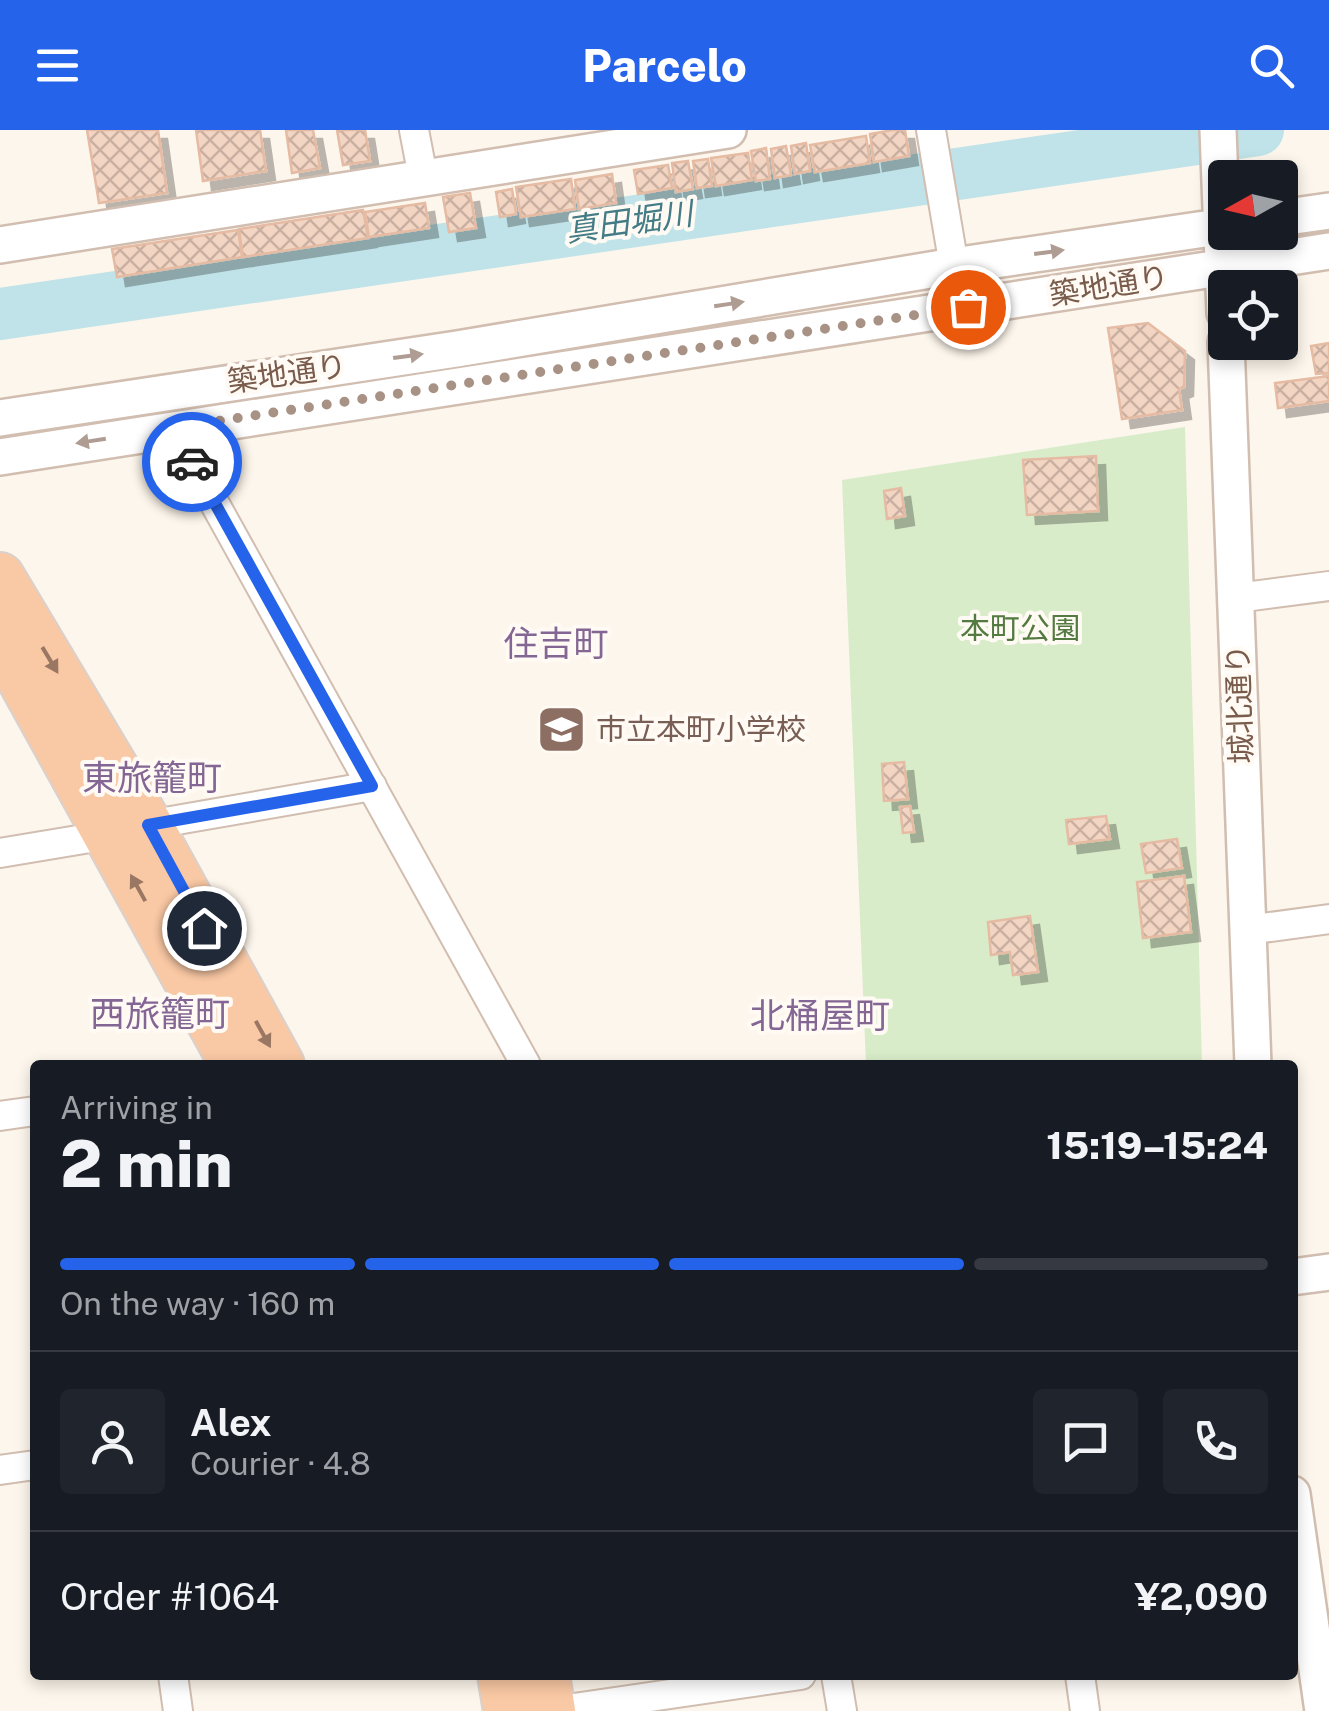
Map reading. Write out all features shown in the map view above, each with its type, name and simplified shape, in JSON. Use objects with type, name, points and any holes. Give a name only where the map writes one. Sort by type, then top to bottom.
[{"type":"highway","points":[[0,577],[128,830],[234,1060]]},
{"type":"highway","points":[[0,640],[277,1060]]},
{"type":"highway","points":[[503,1680],[508,1711]]},
{"type":"highway","points":[[545,1680],[552,1711]]},
{"type":"street","points":[[414,130],[423,177]]},
{"type":"street","points":[[0,245],[728,130]]},
{"type":"street","points":[[932,139],[954,266]]},
{"type":"street","points":[[1298,215],[1329,211]]},
{"type":"street","name":"築地通り","points":[[0,418],[1208,229]]},
{"type":"street","points":[[1223,250],[1223,268]]},
{"type":"street","name":"築地通り","points":[[0,457],[1329,251]]},
{"type":"street","name":"城北通り","points":[[1227,360],[1253,1060]]},
{"type":"street","points":[[185,426],[190,458],[523,1060]]},
{"type":"street","points":[[0,488],[4,477],[36,450]]},
{"type":"street","points":[[1236,598],[1329,586]]},
{"type":"street","points":[[0,853],[372,786]]},
{"type":"street","points":[[1248,930],[1329,918]]},
{"type":"street","points":[[0,1116],[30,1112]]},
{"type":"street","points":[[1298,1276],[1329,1272]]},
{"type":"street","points":[[0,1470],[30,1466]]},
{"type":"street","points":[[1298,1531],[1323,1711]]},
{"type":"street","points":[[174,1680],[178,1711]]},
{"type":"street","points":[[552,1711],[766,1680]]},
{"type":"street","points":[[837,1680],[842,1711]]},
{"type":"street","points":[[1081,1680],[1085,1711]]},
{"type":"green space","name":"本町公園","points":[[1185,427],[1202,1060],[866,1060],[842,480]]},
{"type":"building","points":[[87,130],[158,130],[167,193],[99,203]]},
{"type":"building","points":[[196,130],[260,130],[266,171],[203,181]]},
{"type":"building","points":[[286,130],[313,130],[320,168],[292,173]]},
{"type":"building","points":[[337,130],[365,130],[370,161],[343,165]]},
{"type":"building","points":[[905,130],[909,156],[874,162],[870,134]]},
{"type":"building","points":[[866,136],[870,163],[815,172],[810,145]]},
{"type":"building","points":[[806,143],[810,171],[795,174],[791,146]]},
{"type":"building","points":[[786,146],[791,175],[775,178],[771,149]]},
{"type":"building","points":[[766,148],[770,179],[756,181],[751,151]]},
{"type":"building","points":[[748,153],[752,180],[716,186],[711,158]]},
{"type":"building","points":[[708,159],[712,186],[697,188],[693,161]]},
{"type":"building","points":[[688,161],[693,189],[676,192],[672,163]]},
{"type":"building","points":[[668,165],[672,188],[638,194],[634,170]]},
{"type":"building","points":[[612,174],[616,203],[579,209],[575,180]]},
{"type":"building","points":[[571,179],[575,209],[521,217],[516,187]]},
{"type":"building","points":[[512,189],[516,214],[500,217],[496,192]]},
{"type":"building","points":[[470,193],[476,228],[449,232],[443,197]]},
{"type":"building","points":[[425,203],[429,228],[369,237],[365,212]]},
{"type":"building","points":[[363,210],[368,238],[243,257],[239,229]]},
{"type":"building","points":[[238,230],[242,257],[117,277],[112,249]]},
{"type":"building","points":[[1148,323],[1185,351],[1184,387],[1179,389],[1182,410],[1122,419],[1108,328]]},
{"type":"building","points":[[1329,343],[1329,373],[1316,374],[1311,346]]},
{"type":"building","points":[[1329,376],[1329,401],[1278,408],[1275,383]]},
{"type":"building","points":[[1096,456],[1098,511],[1027,515],[1023,460]]},
{"type":"building","points":[[901,488],[905,516],[887,519],[884,491]]},
{"type":"building","points":[[904,762],[908,799],[884,801],[882,764]]},
{"type":"building","points":[[910,806],[914,832],[903,833],[900,807]]},
{"type":"building","points":[[1106,816],[1110,839],[1069,844],[1066,820]]},
{"type":"building","points":[[1177,839],[1182,868],[1146,873],[1141,844]]},
{"type":"building","points":[[1184,876],[1191,932],[1143,938],[1137,882]]},
{"type":"building","points":[[1030,916],[1038,972],[1013,975],[1010,952],[991,955],[988,922]]},
{"type":"waterway","name":"真田堀川","points":[[0,314],[1258,130]]},
{"type":"way so far","points":[[192,462],[185,426],[968,307]]},
{"type":"place","name":"市立本町小学校","points":[[561,730]]},
{"type":"district","name":"住吉町","points":[[556,644]]},
{"type":"district","name":"東旅籠町","points":[[152,778]]},
{"type":"district","name":"西旅籠町","points":[[160,1014]]},
{"type":"district","name":"北桶屋町","points":[[820,1016]]},
{"type":"route","points":[[192,462],[372,786],[148,825],[204,928]]}]
